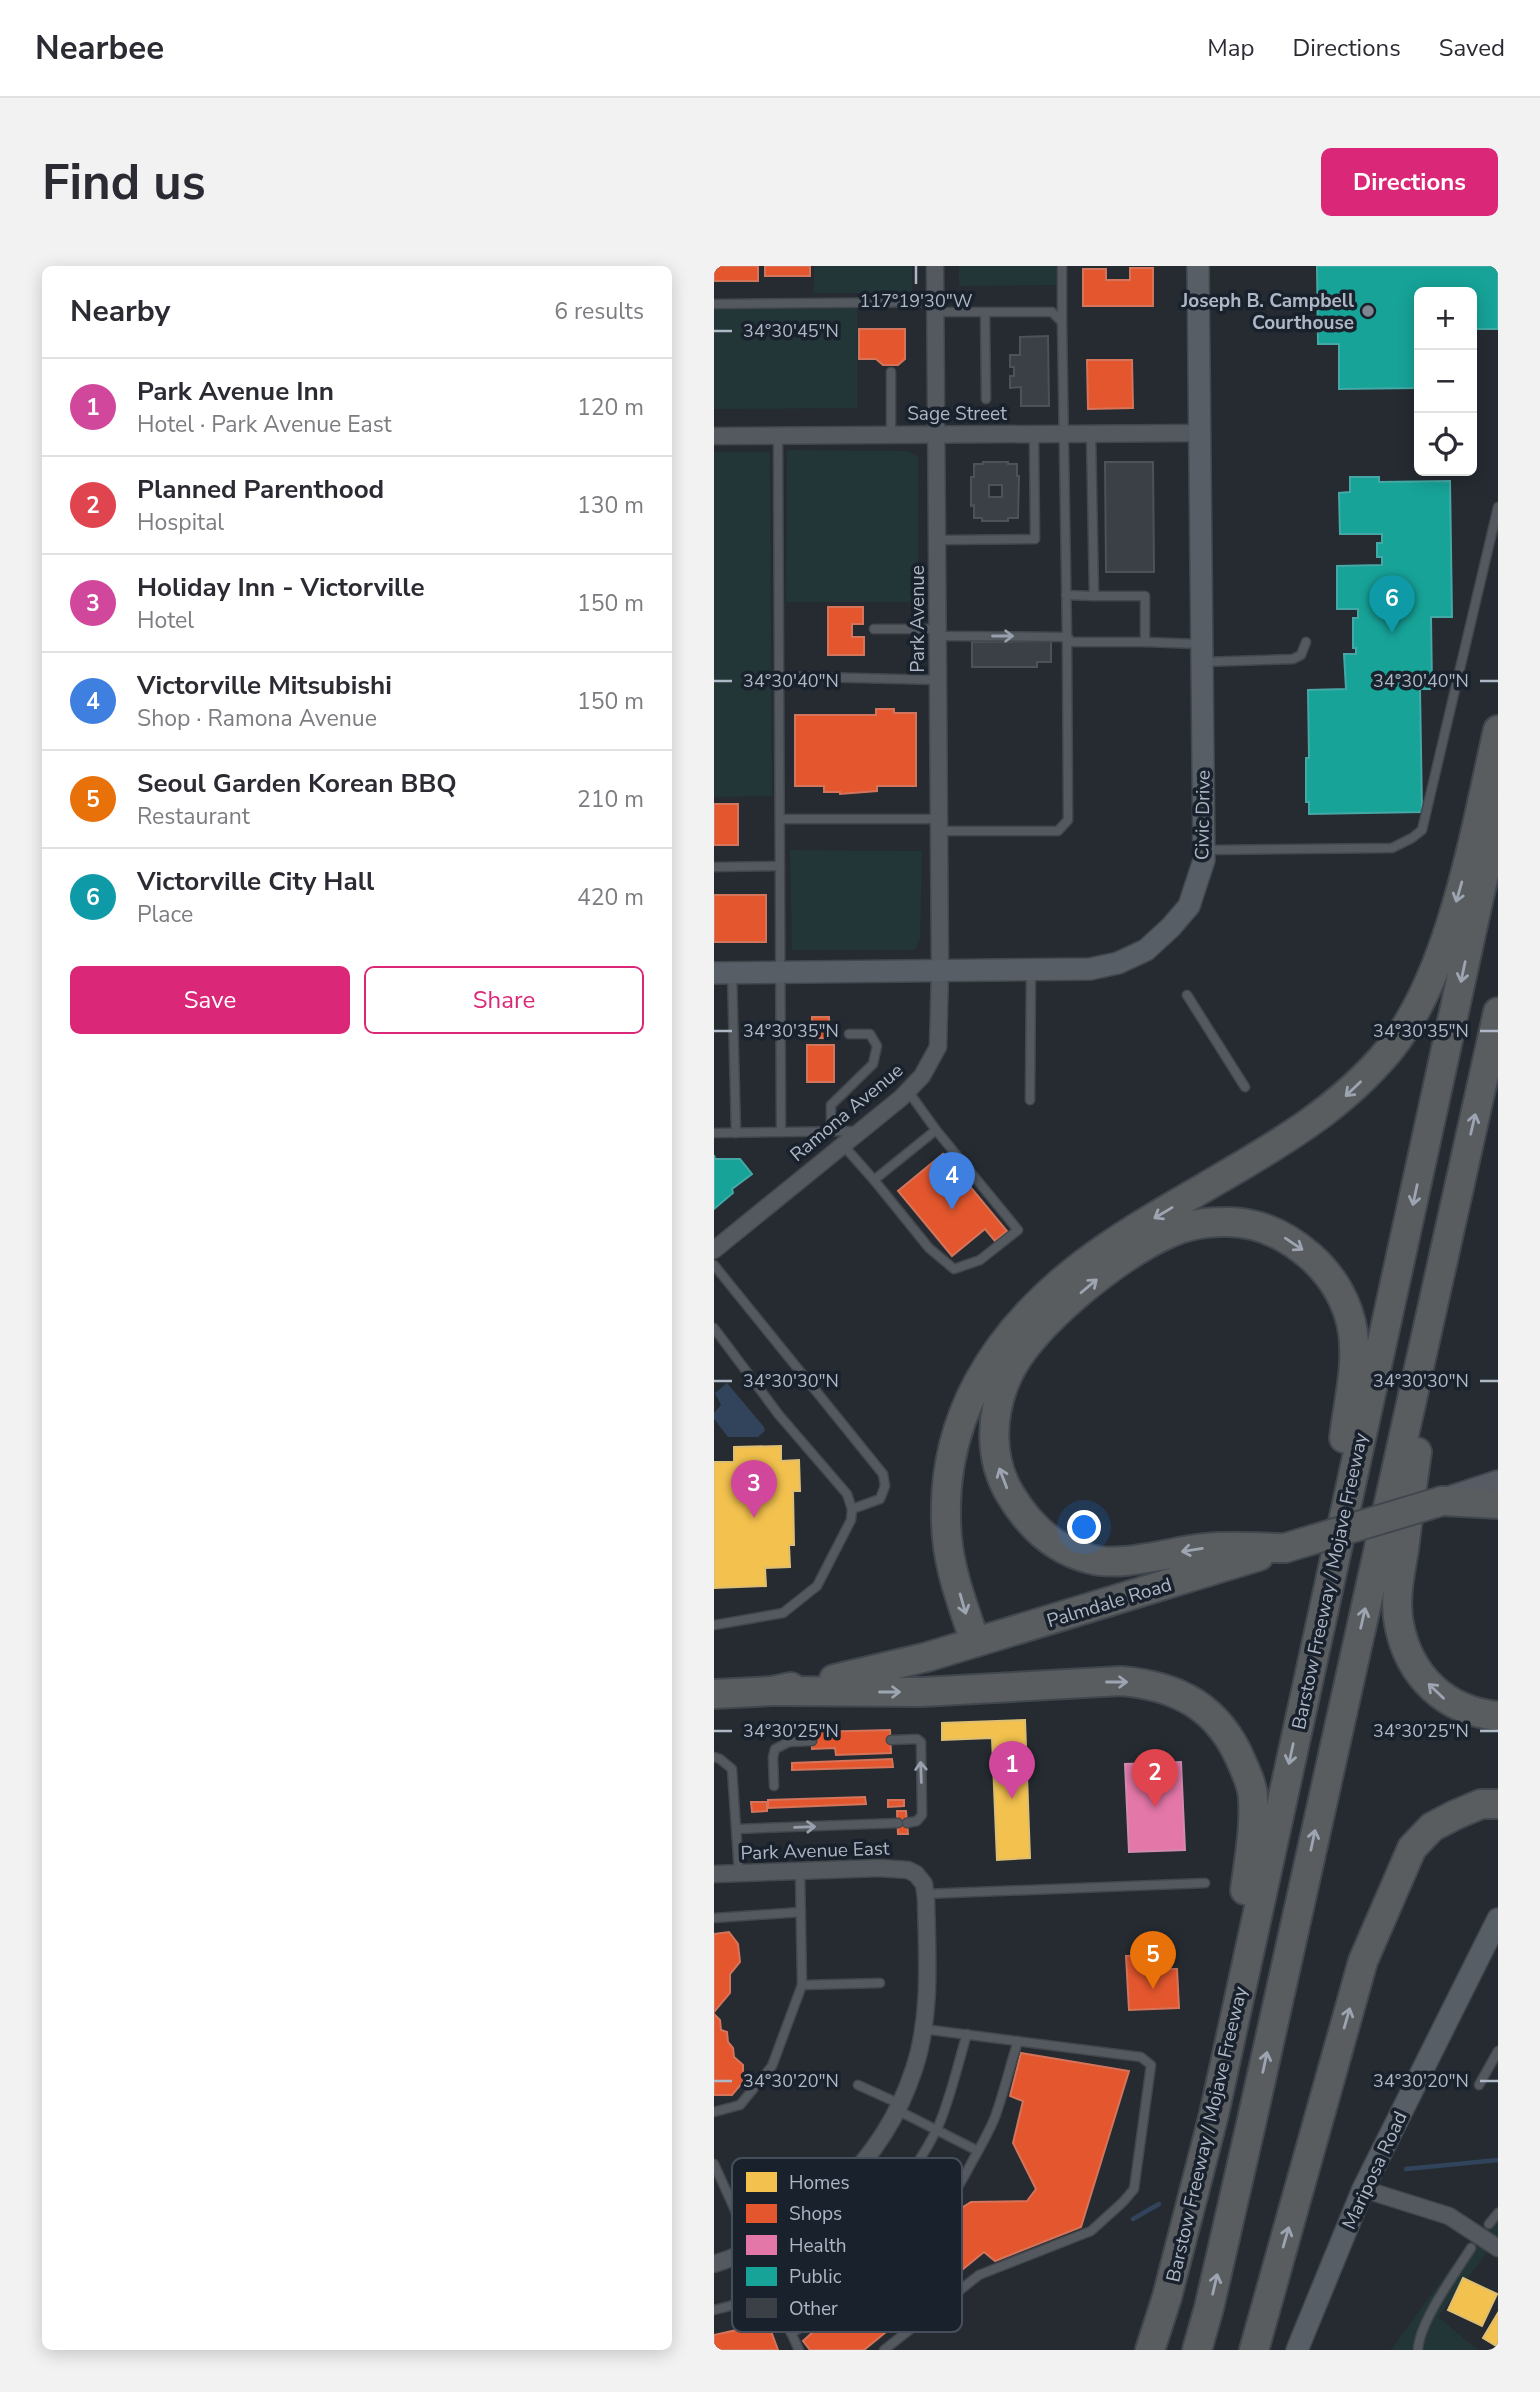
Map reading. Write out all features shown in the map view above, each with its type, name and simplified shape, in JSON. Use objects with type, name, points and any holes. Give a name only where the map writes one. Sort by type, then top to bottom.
[{"type":"highway","points":[[975,1642],[952,1565],[947,1538],[946,1489],[957,1430],[971,1393],[1016,1329],[1068,1276],[1119,1240],[1276,1146],[1323,1114],[1362,1081],[1392,1046],[1408,1024],[1427,987],[1450,924],[1498,730]]},
{"type":"highway","name":"Barstow Freeway / Mojave Freeway","points":[[1150,2350],[1167,2297],[1214,2114],[1498,810]]},
{"type":"highway","name":"Barstow Freeway / Mojave Freeway","points":[[1197,2350],[1236,2190],[1498,1012]]},
{"type":"highway","points":[[1285,1548],[1207,1547],[1116,1562],[1092,1560],[1071,1552],[1042,1534],[1018,1507],[1001,1476],[995,1448],[995,1419],[1002,1391],[1015,1362],[1054,1317],[1107,1271],[1142,1247],[1182,1228],[1232,1222],[1262,1227],[1276,1233],[1314,1259],[1334,1283],[1348,1310],[1354,1336],[1354,1361],[1321,1616]]},
{"type":"highway","points":[[1442,1263],[1397,1595],[1399,1624],[1410,1657],[1424,1679],[1445,1699],[1469,1711],[1498,1716]]},
{"type":"highway","points":[[1442,1501],[1498,1504]]},
{"type":"highway","name":"Palmdale Road","points":[[714,1694],[772,1691],[895,1666],[1442,1501]]},
{"type":"highway","points":[[772,1691],[921,1692],[1121,1681],[1150,1684],[1177,1693],[1202,1707],[1224,1731],[1238,1753],[1254,1797],[1249,1857],[1214,2114]]},
{"type":"highway","points":[[1254,2350],[1363,1961],[1412,1848],[1432,1827],[1455,1815],[1481,1804],[1498,1804]]},
{"type":"main road","name":"Palmdale Road","points":[[1442,1501],[1498,1483]]},
{"type":"street","name":"Park Avenue","points":[[935,266],[940,971]]},
{"type":"street","name":"Civic Drive","points":[[723,973],[1090,970],[1118,963],[1146,950],[1189,906],[1205,860],[1198,266]]},
{"type":"street","name":"Sage Street","points":[[714,436],[1200,433]]},
{"type":"street","name":"Ramona Avenue","points":[[714,1250],[908,1091],[922,1076],[938,1047],[940,971]]},
{"type":"street","name":"Park Avenue East","points":[[714,1874],[908,1870],[916,1874],[924,1884],[925,1894]]},
{"type":"street","points":[[866,2158],[898,2107],[915,2069],[927,2002],[925,1894]]},
{"type":"street","name":"Mariposa Road","points":[[1297,2350],[1363,2189],[1498,1919]]},
{"type":"street","points":[[1363,2189],[1449,2216],[1498,2248]]},
{"type":"street","points":[[714,2264],[732,2258]]},
{"type":"lane","points":[[780,820],[1058,831],[1068,820],[1062,266]]},
{"type":"lane","points":[[714,304],[936,307],[985,312],[1052,312],[1062,322]]},
{"type":"lane","points":[[985,312],[986,399]]},
{"type":"lane","points":[[891,372],[891,435]]},
{"type":"lane","points":[[1091,433],[1094,596]]},
{"type":"lane","points":[[937,540],[1035,539],[1034,434]]},
{"type":"lane","points":[[778,436],[781,1132]]},
{"type":"lane","points":[[1204,850],[1392,848],[1422,830],[1498,507]]},
{"type":"lane","points":[[1066,595],[1145,596],[1145,642]]},
{"type":"lane","points":[[874,629],[1067,637],[1072,642],[1145,642],[1202,653],[1293,659],[1301,655],[1306,642]]},
{"type":"lane","points":[[779,676],[938,680]]},
{"type":"lane","points":[[714,867],[780,866]]},
{"type":"lane","points":[[1030,1100],[1031,970]]},
{"type":"lane","points":[[723,973],[736,1133]]},
{"type":"lane","points":[[1187,995],[1245,1087]]},
{"type":"lane","points":[[831,1131],[831,1105],[873,1064],[877,1046],[870,1034],[849,1034]]},
{"type":"lane","points":[[843,1145],[929,1248],[954,1269],[980,1260],[1018,1230],[936,1130],[908,1091]]},
{"type":"lane","points":[[874,1180],[936,1130]]},
{"type":"lane","points":[[714,1133],[859,1131]]},
{"type":"lane","points":[[714,1265],[883,1474],[885,1486],[880,1499],[852,1509]]},
{"type":"lane","points":[[714,1328],[779,1415],[847,1494],[852,1509],[851,1520],[817,1586],[783,1614],[714,1625]]},
{"type":"lane","points":[[737,1829],[917,1821],[922,1815],[921,1742],[916,1739],[891,1740]]},
{"type":"lane","points":[[774,1786],[775,1749],[789,1742],[812,1741]]},
{"type":"lane","points":[[714,1757],[732,1769],[739,1873]]},
{"type":"lane","points":[[714,2112],[740,2105],[772,2066],[802,1985],[800,1871]]},
{"type":"lane","points":[[925,1894],[1205,1883]]},
{"type":"lane","points":[[714,1918],[801,1912]]},
{"type":"lane","points":[[802,1985],[880,1983]]},
{"type":"lane","points":[[923,2029],[1141,2056],[1151,2065],[1134,2189],[1091,2231],[979,2275],[962,2288]]},
{"type":"lane","points":[[921,2158],[936,2131],[967,2034]]},
{"type":"lane","points":[[962,2183],[994,2119],[1018,2041]]},
{"type":"lane","points":[[1479,2085],[1498,2051]]},
{"type":"lane","points":[[858,2085],[936,2131],[978,2151]]},
{"type":"lane","points":[[714,2164],[732,2204]]},
{"type":"lane","points":[[1489,2224],[1498,2213]]},
{"type":"lane","points":[[1418,2350],[1431,2313],[1471,2248]]},
{"type":"lane","points":[[714,2310],[732,2305]]},
{"type":"lane","points":[[884,2350],[907,2332]]},
{"type":"lane","points":[[791,2333],[799,2350]]},
{"type":"shaded area","points":[[814,266],[912,266],[912,293],[814,293]]},
{"type":"shaded area","points":[[959,266],[1056,266],[1057,285],[959,286]]},
{"type":"shaded area","points":[[857,308],[857,408],[714,409],[714,309]]},
{"type":"shaded area","points":[[787,450],[908,451],[918,457],[918,602],[786,602]]},
{"type":"shaded area","points":[[714,452],[770,452],[772,796],[714,797]]},
{"type":"shaded area","points":[[790,850],[922,851],[920,938],[915,950],[792,950]]},
{"type":"shaded area","points":[[1498,2206],[1498,2238],[1438,2317],[1478,2350],[1391,2350],[1468,2244]]},
{"type":"water","points":[[727,1383],[764,1427],[765,1431],[758,1437],[728,1437],[714,1419],[714,1413],[721,1405],[715,1393]]},
{"type":"building: Homes","points":[[781,1446],[781,1461],[799,1460],[800,1491],[793,1491],[794,1545],[789,1545],[790,1567],[765,1568],[766,1586],[714,1588],[714,1462],[734,1462],[734,1447]]},
{"type":"building: Homes","points":[[1025,1720],[1030,1858],[997,1860],[992,1738],[942,1740],[942,1723]]},
{"type":"building: Homes","points":[[1463,2278],[1497,2294],[1482,2326],[1448,2310]]},
{"type":"building: Homes","points":[[1498,2313],[1498,2347],[1483,2338]]},
{"type":"building: Shops","points":[[714,266],[758,266],[758,281],[714,281]]},
{"type":"building: Shops","points":[[765,266],[810,266],[810,276],[765,276]]},
{"type":"building: Shops","points":[[1130,268],[1153,268],[1153,306],[1083,306],[1083,269],[1106,269],[1106,280],[1130,280]]},
{"type":"building: Shops","points":[[859,329],[905,329],[905,359],[898,365],[883,365],[876,359],[859,359]]},
{"type":"building: Shops","points":[[1087,360],[1132,360],[1133,408],[1088,409]]},
{"type":"building: Shops","points":[[828,607],[863,607],[863,624],[852,624],[852,637],[864,637],[864,655],[828,655]]},
{"type":"building: Shops","points":[[876,709],[894,709],[894,713],[916,713],[916,786],[877,786],[877,791],[840,794],[824,792],[824,786],[795,786],[795,715],[876,715]]},
{"type":"building: Shops","points":[[714,804],[738,804],[738,845],[714,845]]},
{"type":"building: Shops","points":[[714,895],[766,895],[766,942],[714,942]]},
{"type":"building: Shops","points":[[812,1017],[829,1017],[829,1038],[812,1038]]},
{"type":"building: Shops","points":[[807,1045],[834,1045],[834,1082],[807,1082]]},
{"type":"building: Shops","points":[[943,1154],[1007,1231],[995,1241],[985,1229],[952,1256],[898,1191]]},
{"type":"building: Shops","points":[[890,1730],[891,1753],[836,1755],[835,1748],[812,1749],[812,1732]]},
{"type":"building: Shops","points":[[892,1759],[893,1767],[792,1770],[792,1763]]},
{"type":"building: Shops","points":[[865,1797],[866,1804],[768,1808],[768,1800]]},
{"type":"building: Shops","points":[[888,1800],[904,1800],[904,1806],[888,1807]]},
{"type":"building: Shops","points":[[751,1802],[767,1802],[767,1811],[752,1812]]},
{"type":"building: Shops","points":[[897,1811],[906,1811],[908,1834],[898,1834]]},
{"type":"building: Shops","points":[[729,1932],[738,1944],[740,1962],[730,1974],[730,1993],[714,2012],[714,1934]]},
{"type":"building: Shops","points":[[1169,1955],[1170,1969],[1177,1969],[1179,2008],[1129,2010],[1126,1956]]},
{"type":"building: Shops","points":[[714,2014],[720,2020],[721,2030],[727,2032],[734,2057],[743,2065],[743,2082],[732,2095],[714,2095]]},
{"type":"building: Shops","points":[[1021,2053],[1129,2071],[1081,2227],[995,2261],[984,2252],[962,2270],[962,2208],[971,2202],[1027,2201],[1036,2189],[1013,2143],[1023,2101],[1010,2096]]},
{"type":"building: Shops","points":[[732,2331],[771,2332],[778,2350],[714,2350],[714,2335]]},
{"type":"building: Shops","points":[[813,2332],[886,2332],[864,2350],[810,2350],[803,2341]]},
{"type":"building: Health","points":[[1181,1762],[1185,1850],[1129,1852],[1125,1764]]},
{"type":"building: Public","name":"Joseph B. Campbell Courthouse","points":[[1317,266],[1498,266],[1498,329],[1477,329],[1477,287],[1414,287],[1414,388],[1339,389],[1339,344],[1318,344]]},
{"type":"building: Public","points":[[1350,477],[1379,477],[1379,482],[1450,481],[1452,617],[1431,617],[1432,689],[1420,689],[1422,812],[1309,814],[1309,802],[1306,802],[1306,758],[1309,758],[1308,690],[1346,689],[1344,654],[1356,654],[1356,648],[1353,648],[1353,618],[1358,618],[1358,609],[1337,609],[1337,566],[1382,565],[1382,557],[1377,557],[1377,543],[1382,543],[1382,534],[1340,534],[1339,493],[1350,492]]},
{"type":"building: Public","points":[[714,1155],[715,1159],[740,1159],[752,1174],[732,1189],[733,1193],[714,1209]]},
{"type":"building: Other","points":[[1048,336],[1049,406],[1021,406],[1021,387],[1010,388],[1010,376],[1014,376],[1014,367],[1010,367],[1010,355],[1020,355],[1020,337]]},
{"type":"building: Other","points":[[1105,462],[1153,462],[1154,572],[1106,572]]},
{"type":"building: Other","points":[[974,464],[1017,464],[1018,518],[1008,518],[1008,521],[982,521],[982,518],[974,518],[974,505],[971,506],[971,477],[974,477]],"holes":[[[989,485],[1002,485],[1002,497],[989,497]]]},
{"type":"building: Other","points":[[1051,641],[1051,662],[1037,662],[1037,667],[972,667],[972,642]]},
{"type":"waterway","points":[[1406,2169],[1498,2160]]},
{"type":"waterway","points":[[1133,2219],[1159,2204]]},
{"type":"place","name":"Joseph B. Campbell Courthouse","points":[[1368,311]]},
{"type":"place","name":"Victorville City Hall","points":[[1392,633]]},
{"type":"place","name":"Victorville Mitsubishi","points":[[952,1210]]},
{"type":"place","name":"Holiday Inn - Victorville","points":[[754,1518]]},
{"type":"place","name":"Park Avenue Inn","points":[[1012,1799]]},
{"type":"place","name":"Planned Parenthood","points":[[1155,1807]]},
{"type":"place","name":"Seoul Garden Korean BBQ","points":[[1153,1989]]}]
